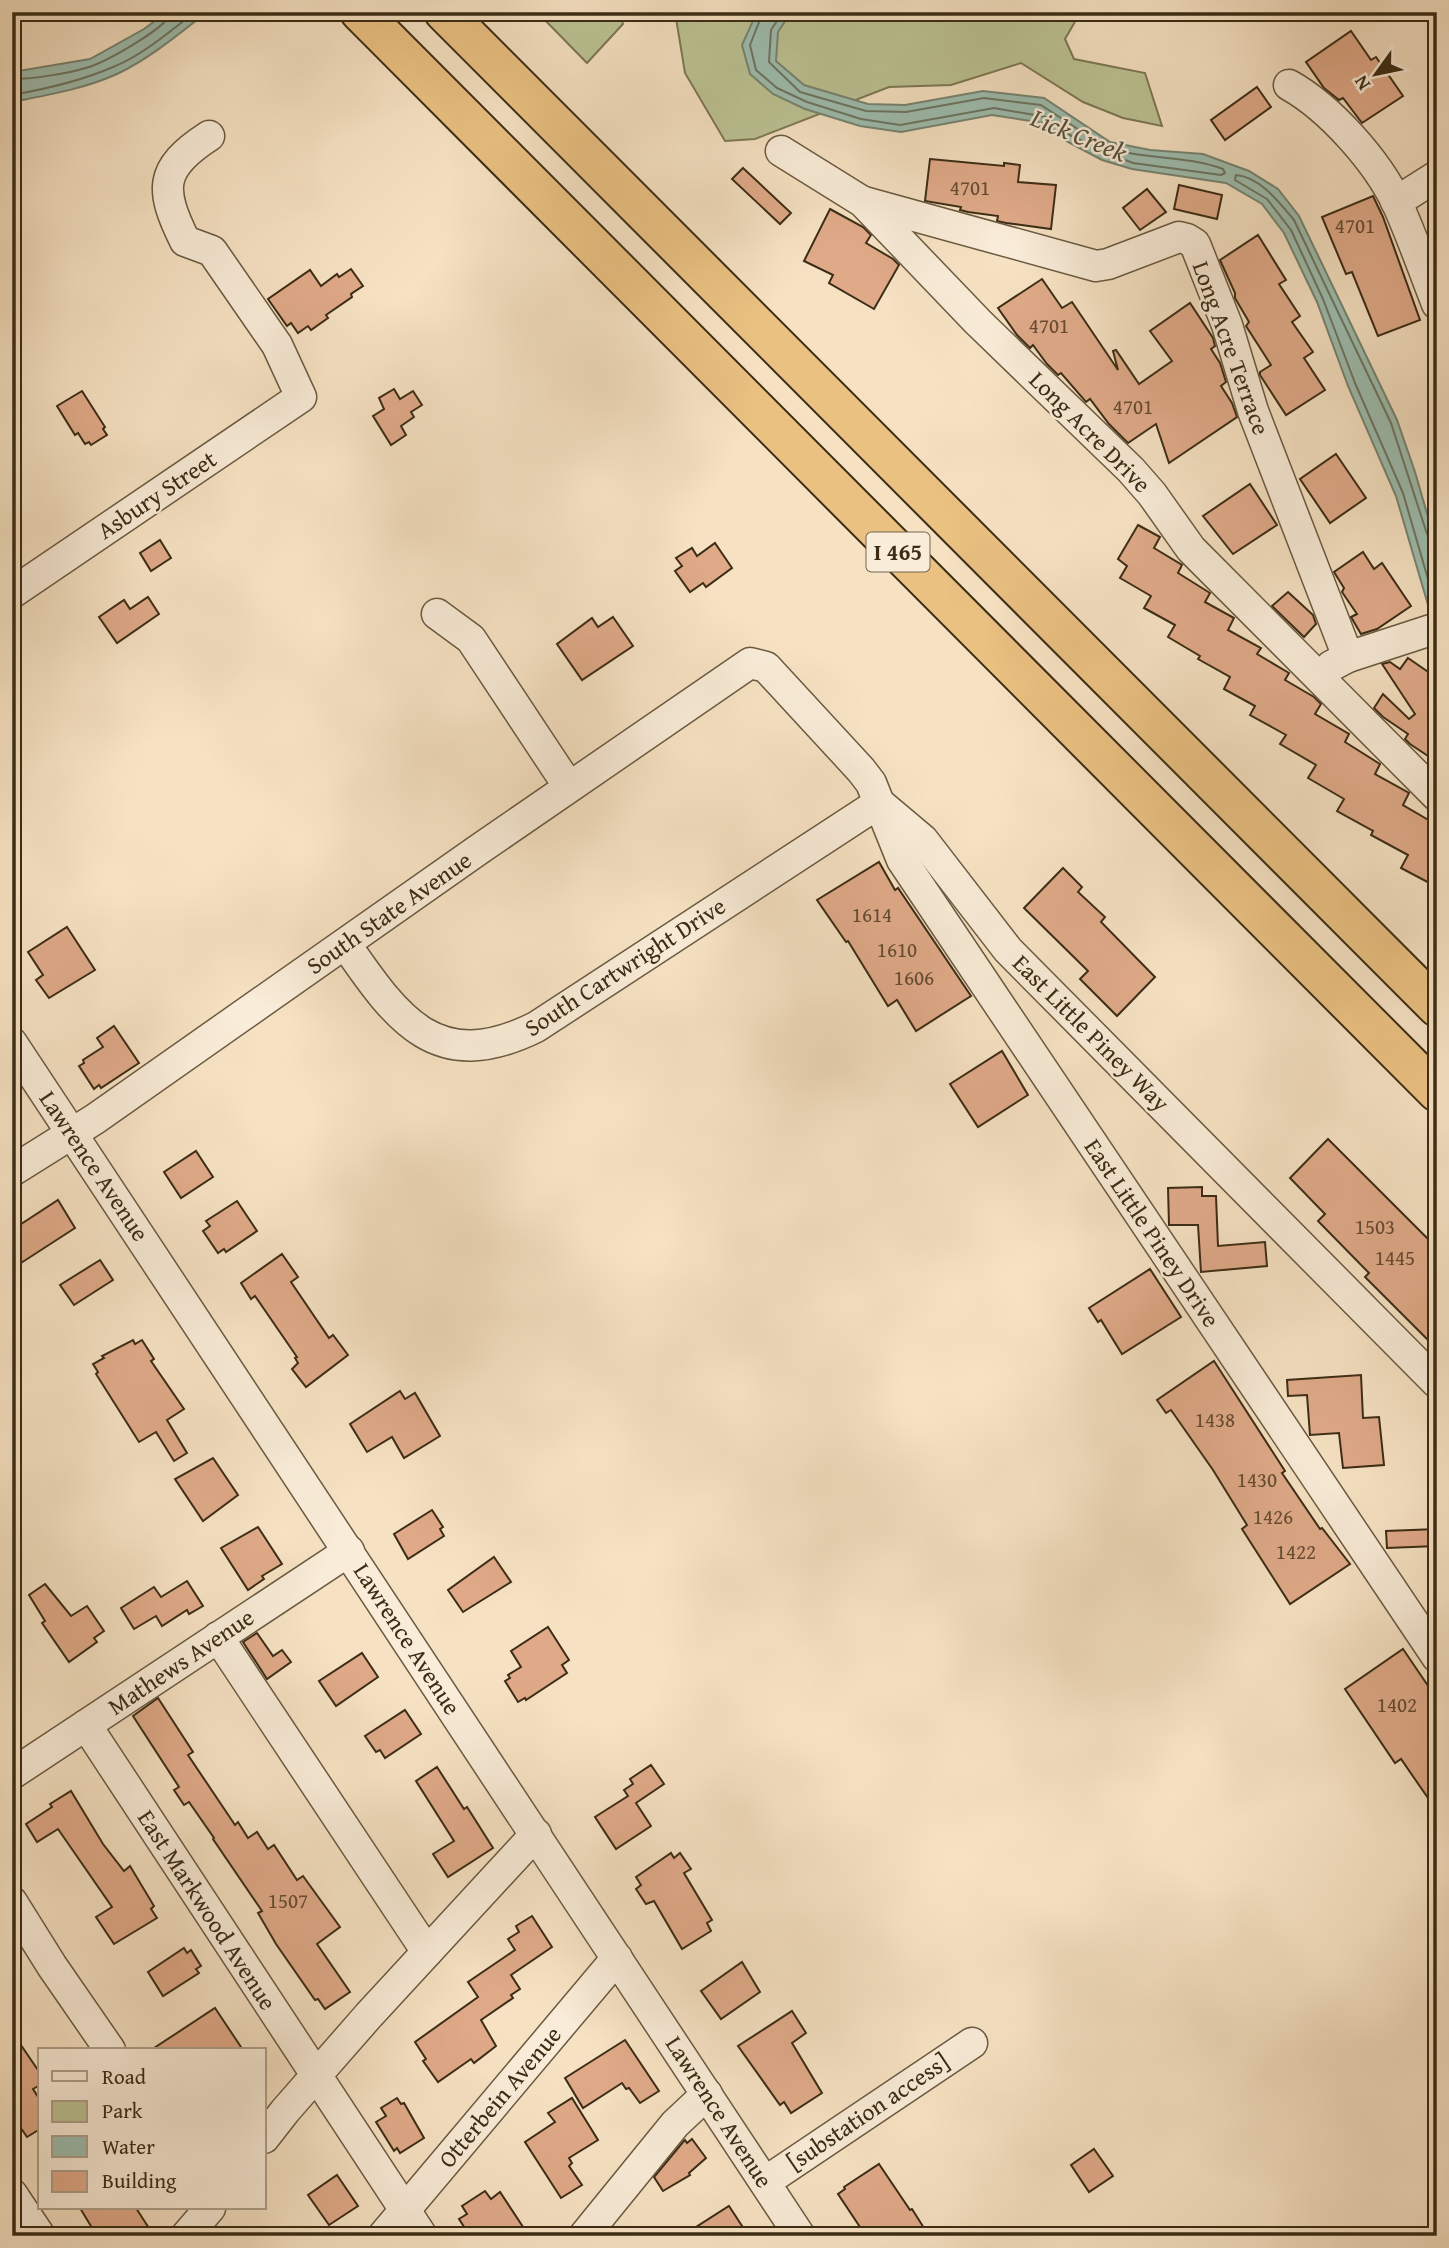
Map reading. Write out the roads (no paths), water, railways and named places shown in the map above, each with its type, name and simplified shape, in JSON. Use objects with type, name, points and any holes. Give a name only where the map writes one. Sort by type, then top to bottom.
[{"type":"highway","name":"I 465","points":[[360,12],[1437,1093]]},
{"type":"highway","name":"I 465","points":[[444,12],[1437,1007]]},
{"type":"street","points":[[1289,85],[1329,116],[1375,168],[1396,202],[1437,304]]},
{"type":"street","name":"Asbury Street","points":[[12,593],[301,397],[277,345],[212,251],[185,241],[171,213],[167,182],[176,162],[209,136]]},
{"type":"street","name":"Long Acre Drive","points":[[781,151],[863,202],[978,322],[1132,470],[1191,549],[1437,796]]},
{"type":"street","points":[[1396,202],[1437,176]]},
{"type":"street","name":"Long Acre Terrace","points":[[863,202],[1096,266],[1179,237],[1195,244],[1227,324],[1253,411],[1348,657]]},
{"type":"street","points":[[437,614],[471,639],[569,787]]},
{"type":"street","points":[[1314,673],[1348,657],[1435,628]]},
{"type":"street","name":"South State Avenue","points":[[12,1171],[71,1131],[94,1119],[738,671],[750,663],[766,667]]},
{"type":"street","name":"East Little Piney Way","points":[[766,667],[861,770],[871,783],[878,803],[923,841],[989,927],[1033,975],[1437,1383]]},
{"type":"street","name":"South Cartwright Drive","points":[[346,945],[380,993],[401,1017],[415,1028],[439,1040],[468,1045],[485,1045],[512,1039],[536,1027],[878,803]]},
{"type":"street","name":"East Little Piney Drive","points":[[878,803],[902,860],[1437,1657]]},
{"type":"street","points":[[999,1006],[1033,975]]},
{"type":"street","name":"Lawrence Avenue","points":[[12,1043],[800,2236]]},
{"type":"street","name":"Mathews Avenue","points":[[12,1774],[349,1550]]},
{"type":"street","points":[[218,1637],[427,1952]]},
{"type":"street","name":"East Markwood Avenue","points":[[86,1726],[422,2236]]},
{"type":"street","points":[[266,2135],[369,2015],[536,1834]]},
{"type":"street","points":[[12,1902],[109,2048]]},
{"type":"street","name":"Otterbein Avenue","points":[[383,2236],[617,1958]]},
{"type":"street","name":"[substation access]","points":[[765,2182],[972,2043]]},
{"type":"street","points":[[583,2236],[675,2124],[707,2094]]},
{"type":"street","points":[[12,2194],[40,2236]]},
{"type":"street","points":[[186,2236],[208,2210]]},
{"type":"water","points":[[167,12],[207,12],[152,54],[117,74],[79,88],[12,102],[12,72],[90,59],[144,29]]},
{"type":"water","name":"Lick Creek","points":[[757,12],[791,12],[778,32],[776,61],[804,85],[868,104],[905,105],[983,91],[1044,98],[1110,142],[1150,150],[1203,154],[1249,171],[1278,189],[1299,216],[1397,420],[1437,548],[1437,627],[1431,615],[1396,496],[1348,386],[1317,302],[1284,233],[1262,204],[1226,183],[1132,169],[1102,160],[1066,141],[1043,123],[992,115],[901,132],[860,126],[805,109],[773,94],[750,74],[742,45]]}]
